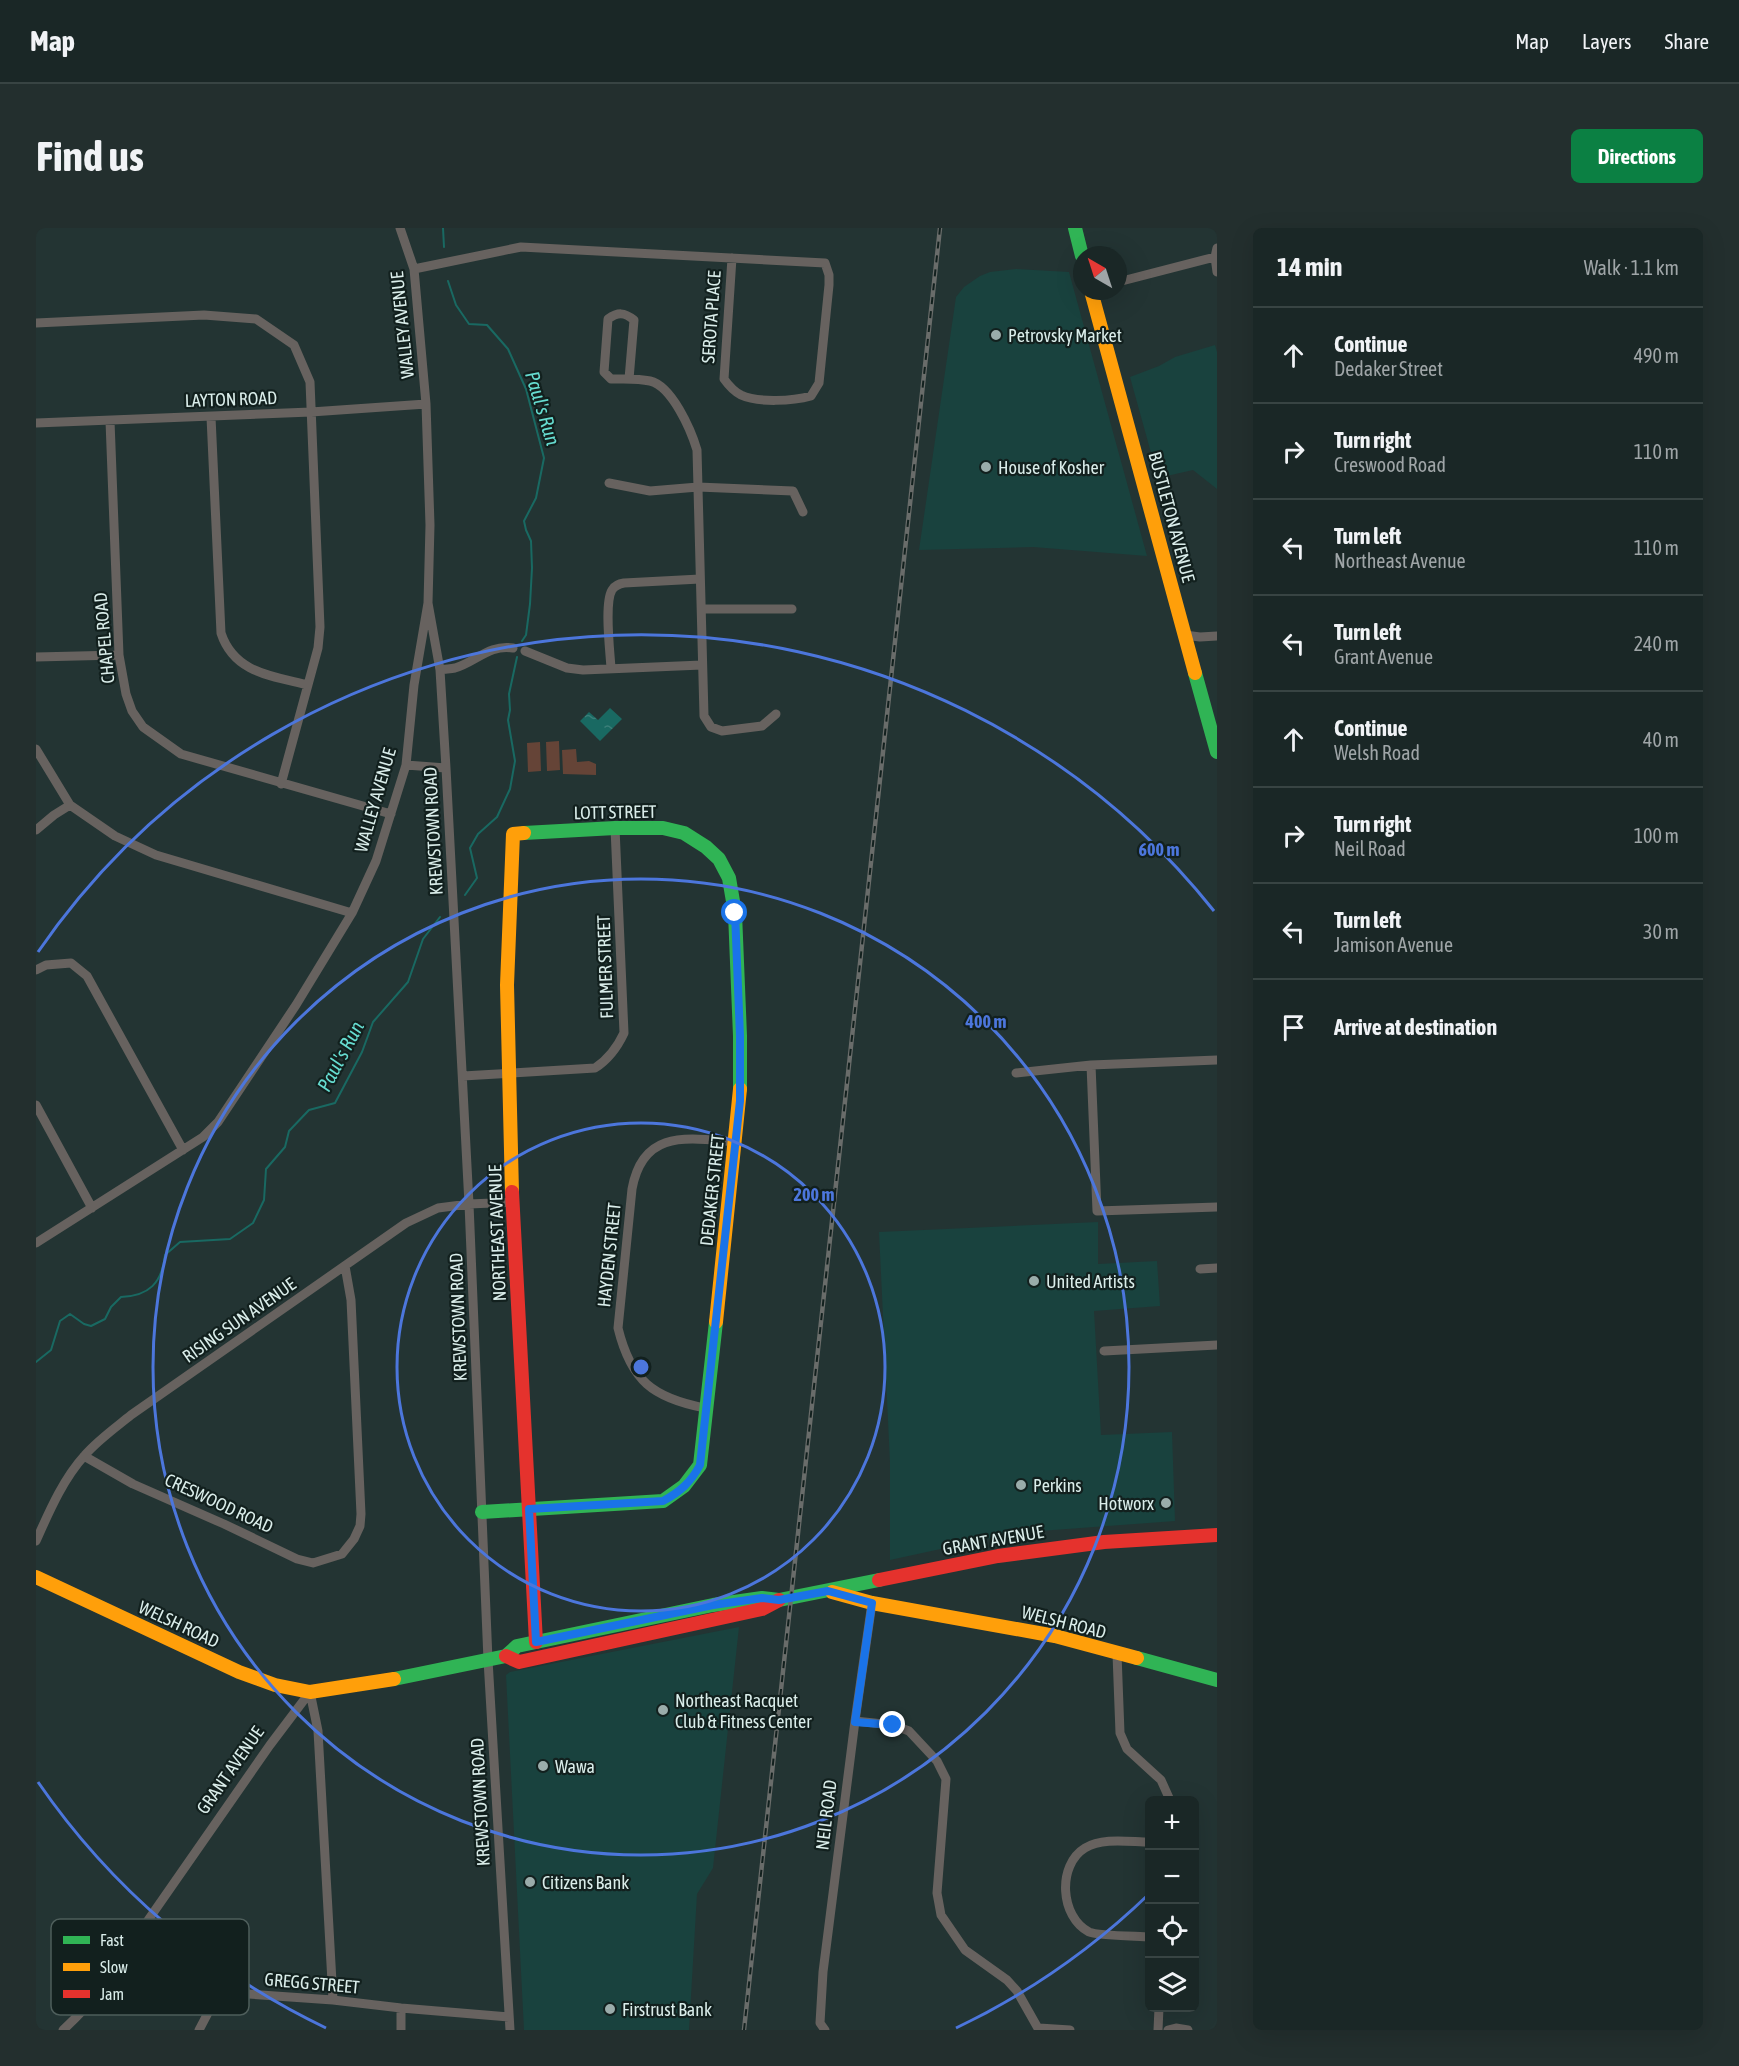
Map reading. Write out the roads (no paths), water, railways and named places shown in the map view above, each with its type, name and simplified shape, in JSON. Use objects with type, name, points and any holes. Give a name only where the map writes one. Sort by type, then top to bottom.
[{"type":"main road","points":[[1075,228],[1080,246]]},
{"type":"main road","name":"BUSTLETON AVENUE","points":[[1093,300],[1217,752]]},
{"type":"main road","name":"LOTT STREET","points":[[526,833],[663,828],[684,833],[706,847],[719,859],[725,871]]},
{"type":"main road","name":"NORTHEAST AVENUE","points":[[526,833],[513,834],[507,985],[513,1202],[536,1642]]},
{"type":"main road","name":"DEDAKER STREET","points":[[529,1509],[663,1501],[674,1496],[692,1480],[700,1465],[740,1101],[736,935],[733,891],[725,871]]},
{"type":"main road","points":[[482,1512],[529,1509]]},
{"type":"main road","name":"GRANT AVENUE","points":[[310,1692],[365,1685],[488,1660],[506,1656],[517,1646],[713,1605],[762,1598],[779,1600],[876,1582],[969,1561],[1062,1547],[1217,1535]]},
{"type":"main road","name":"WELSH ROAD","points":[[36,1576],[239,1672],[275,1685],[310,1692]]},
{"type":"main road","points":[[876,1582],[882,1594],[900,1608]]},
{"type":"main road","name":"WELSH ROAD","points":[[828,1591],[872,1603],[1054,1636],[1117,1654],[1158,1662],[1217,1680]]},
{"type":"main road","name":"GRANT AVENUE","points":[[506,1656],[519,1662],[762,1609],[779,1600]]},
{"type":"street","name":"WALLEY AVENUE","points":[[36,1243],[203,1137],[218,1122],[296,1005],[352,913],[376,861],[406,765],[414,685],[428,603],[430,525],[426,404],[414,269],[400,228]]},
{"type":"street","name":"SEROTA PLACE","points":[[414,269],[521,247],[732,258],[825,263],[829,285],[819,383],[811,396],[796,400],[752,399],[731,389],[724,379],[732,258]]},
{"type":"street","points":[[1127,279],[1216,253],[1217,272]]},
{"type":"street","points":[[629,379],[634,320],[627,314],[617,314],[608,319],[604,372],[611,379],[650,381],[661,386],[691,431],[697,450],[704,716],[711,727],[722,731],[762,726],[777,714]]},
{"type":"street","points":[[36,323],[204,315],[256,318],[294,345],[310,382],[320,627],[318,648],[281,783]]},
{"type":"street","name":"LAYTON ROAD","points":[[36,423],[211,417],[426,404]]},
{"type":"street","points":[[211,417],[223,640],[234,656],[254,671],[308,685]]},
{"type":"street","name":"CHAPEL ROAD","points":[[110,421],[119,655],[126,694],[132,711],[143,727],[181,754],[391,814]]},
{"type":"street","points":[[609,483],[650,491],[698,488],[793,491],[803,512]]},
{"type":"street","points":[[611,668],[608,621],[610,592],[616,585],[700,579]]},
{"type":"street","name":"KREWSTOWN ROAD","points":[[428,603],[440,670],[446,768],[470,1204],[488,1660],[510,2030]]},
{"type":"street","points":[[702,609],[792,609]]},
{"type":"street","points":[[1185,635],[1200,638],[1217,636]]},
{"type":"street","points":[[440,670],[454,668],[491,649],[502,646],[513,648]]},
{"type":"street","points":[[525,651],[567,668],[583,670],[702,665]]},
{"type":"street","points":[[36,657],[119,655]]},
{"type":"street","points":[[36,749],[70,805],[115,836],[156,855],[352,913]]},
{"type":"street","points":[[406,765],[446,768]]},
{"type":"street","points":[[36,830],[70,805]]},
{"type":"street","name":"FULMER STREET","points":[[463,1076],[596,1068],[612,1054],[624,1033],[615,828]]},
{"type":"street","points":[[36,970],[46,965],[71,963],[87,976],[183,1150]]},
{"type":"street","points":[[1016,1073],[1090,1065],[1217,1060]]},
{"type":"street","points":[[1090,1065],[1097,1211],[1217,1207]]},
{"type":"street","points":[[36,1105],[92,1208]]},
{"type":"street","name":"HAYDEN STREET","points":[[705,1408],[679,1403],[644,1383],[623,1349],[618,1328],[632,1189],[635,1174],[642,1160],[664,1142],[691,1139],[735,1142]]},
{"type":"street","name":"RISING SUN AVENUE","points":[[36,1541],[64,1484],[84,1456],[105,1435],[131,1415],[406,1223],[438,1208],[513,1202]]},
{"type":"street","name":"CRESWOOD ROAD","points":[[84,1456],[133,1484],[297,1559],[313,1563],[344,1552],[360,1526],[361,1514],[351,1300],[345,1266]]},
{"type":"street","points":[[1200,1269],[1217,1268]]},
{"type":"street","points":[[1104,1350],[1217,1345]]},
{"type":"street","name":"NEIL ROAD","points":[[825,2030],[820,2023],[823,1972],[872,1603]]},
{"type":"street","points":[[1117,1654],[1120,1733],[1127,1749],[1161,1780],[1168,1796]]},
{"type":"street","points":[[310,1692],[318,1731],[333,2000]]},
{"type":"street","name":"GRANT AVENUE","points":[[148,1919],[270,1745],[310,1692]]},
{"type":"street","points":[[855,1722],[893,1725],[909,1731],[937,1761],[946,1779],[937,1893],[941,1915],[965,1950],[999,1974],[1017,1991],[1039,2029],[1070,2030]]},
{"type":"street","points":[[1145,1842],[1100,1842],[1084,1849],[1069,1867],[1066,1883],[1066,1901],[1078,1923],[1091,1933],[1145,1937]]},
{"type":"street","name":"GREGG STREET","points":[[249,1994],[509,2017]]},
{"type":"street","points":[[401,2008],[401,2030]]},
{"type":"street","points":[[1158,2030],[1159,2012]]},
{"type":"street","name":"GRANT AVENUE","points":[[63,2030],[80,2015]]},
{"type":"street","points":[[199,2030],[207,2015]]},
{"type":"street","points":[[1168,2030],[1176,2028],[1188,2030]]},
{"type":"water","points":[[610,708],[622,719],[600,741],[580,721],[589,712],[598,720]]},
{"type":"waterway","name":"Paul's Run","points":[[443,228],[444,247]]},
{"type":"waterway","name":"Paul's Run","points":[[448,281],[456,305],[469,324],[487,325],[508,349],[526,389],[544,458],[536,498],[524,521],[531,541],[532,568],[526,635],[522,641]]},
{"type":"waterway","name":"Paul's Run","points":[[465,895],[477,878],[470,848],[478,834],[497,817],[510,789],[515,761],[508,720],[509,694],[517,657]]},
{"type":"waterway","name":"Paul's Run","points":[[36,1362],[51,1350],[60,1321],[70,1314],[91,1326],[105,1319],[111,1307],[121,1297],[139,1294],[152,1286],[161,1273],[165,1255],[180,1242],[230,1239],[253,1223],[264,1200],[266,1169],[285,1147],[289,1131],[309,1110],[335,1103],[362,1052],[373,1022],[408,982],[423,939],[440,917]]},
{"type":"railway","points":[[744,2030],[940,228]]},
{"type":"place","name":"Petrovsky Market","points":[[996,335]]},
{"type":"place","name":"House of Kosher","points":[[986,467]]},
{"type":"place","name":"United Artists","points":[[1034,1281]]},
{"type":"place","name":"Perkins","points":[[1021,1485]]},
{"type":"place","name":"Hotworx","points":[[1166,1503]]},
{"type":"place","name":"Northeast Racquet Club & Fitness Center","points":[[663,1710]]},
{"type":"place","name":"Wawa","points":[[543,1766]]},
{"type":"place","name":"Citizens Bank","points":[[530,1882]]},
{"type":"place","name":"Firstrust Bank","points":[[610,2009]]}]
